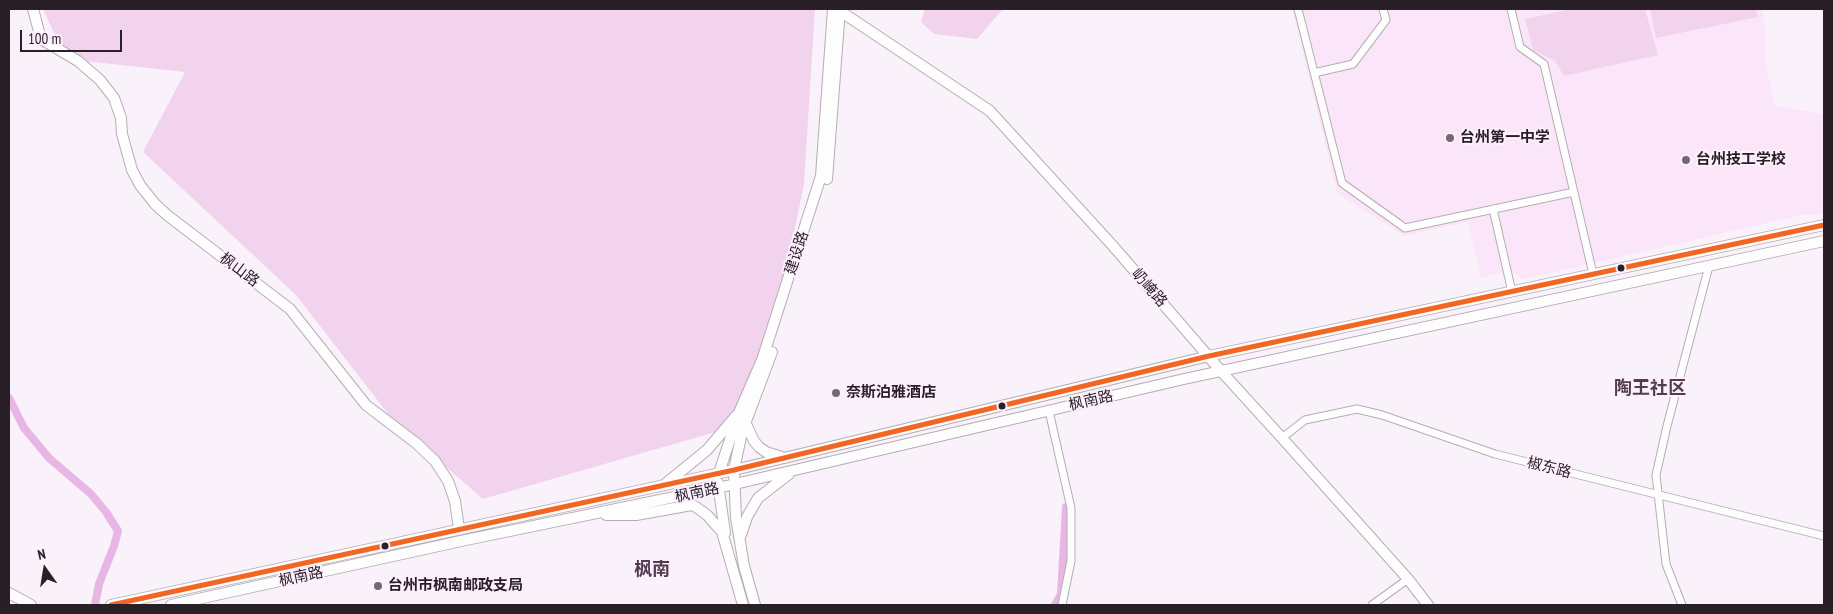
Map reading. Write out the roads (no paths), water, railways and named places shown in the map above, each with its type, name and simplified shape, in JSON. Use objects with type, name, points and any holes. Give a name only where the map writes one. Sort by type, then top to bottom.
[{"type":"main road","name":"枫山路","points":[[33,9],[41,39],[78,61],[100,80],[114,98],[121,118],[122,134],[132,170],[155,204],[290,309],[366,404],[416,443],[435,461],[448,481],[454,501],[458,529]]},
{"type":"main road","name":"屷崦路","points":[[838,9],[990,111],[1113,246],[1428,605]]},
{"type":"main road","name":"建设路","points":[[727,549],[718,488],[719,473],[741,409],[762,360],[821,176],[838,9]]},
{"type":"main road","name":"建设路","points":[[755,605],[744,566],[740,541],[733,485],[734,470],[745,422],[768,365],[828,178],[838,9]]},
{"type":"main road","name":"枫南路","points":[[111,605],[734,470],[1209,356],[1824,225]]},
{"type":"main road","name":"枫南路","points":[[171,605],[733,485],[1221,371],[1824,241]]},
{"type":"main road","points":[[662,486],[707,450],[741,409]]},
{"type":"main road","points":[[745,422],[759,447],[766,452],[785,458]]},
{"type":"main road","points":[[740,541],[747,517],[758,498],[770,487],[795,470]]},
{"type":"main road","points":[[595,513],[616,516],[636,515],[692,505],[707,515],[722,532],[743,605]]},
{"type":"main road","points":[[9,593],[30,605]]},
{"type":"street","points":[[1298,9],[1342,183],[1405,228],[1574,192]]},
{"type":"street","points":[[1314,74],[1353,64],[1386,20],[1383,9]]},
{"type":"street","points":[[1511,9],[1520,47],[1544,64],[1593,274]]},
{"type":"street","points":[[1493,209],[1512,292]]},
{"type":"street","points":[[1682,605],[1666,564],[1656,476],[1669,416],[1709,266]]},
{"type":"street","name":"椒东路","points":[[1282,438],[1305,420],[1357,410],[1382,414],[1495,454],[1824,536]]},
{"type":"street","points":[[1048,411],[1071,508],[1072,561],[1062,605]]},
{"type":"street","points":[[1372,605],[1408,580]]},
{"type":"waterway","points":[[9,398],[24,428],[49,458],[91,494],[106,512],[118,531],[99,584],[95,605]]},
{"type":"waterway","points":[[1055,605],[1061,594],[1066,507]]},
{"type":"place","name":"台州第一中学","points":[[1450,138]]},
{"type":"place","name":"台州技工学校","points":[[1686,160]]},
{"type":"place","name":"奈斯泊雅酒店","points":[[836,393]]},
{"type":"place","name":"台州市枫南邮政支局","points":[[378,586]]},
{"type":"district","name":"陶王社区","points":[[1650,389]]},
{"type":"district","name":"枫南","points":[[652,570]]}]
